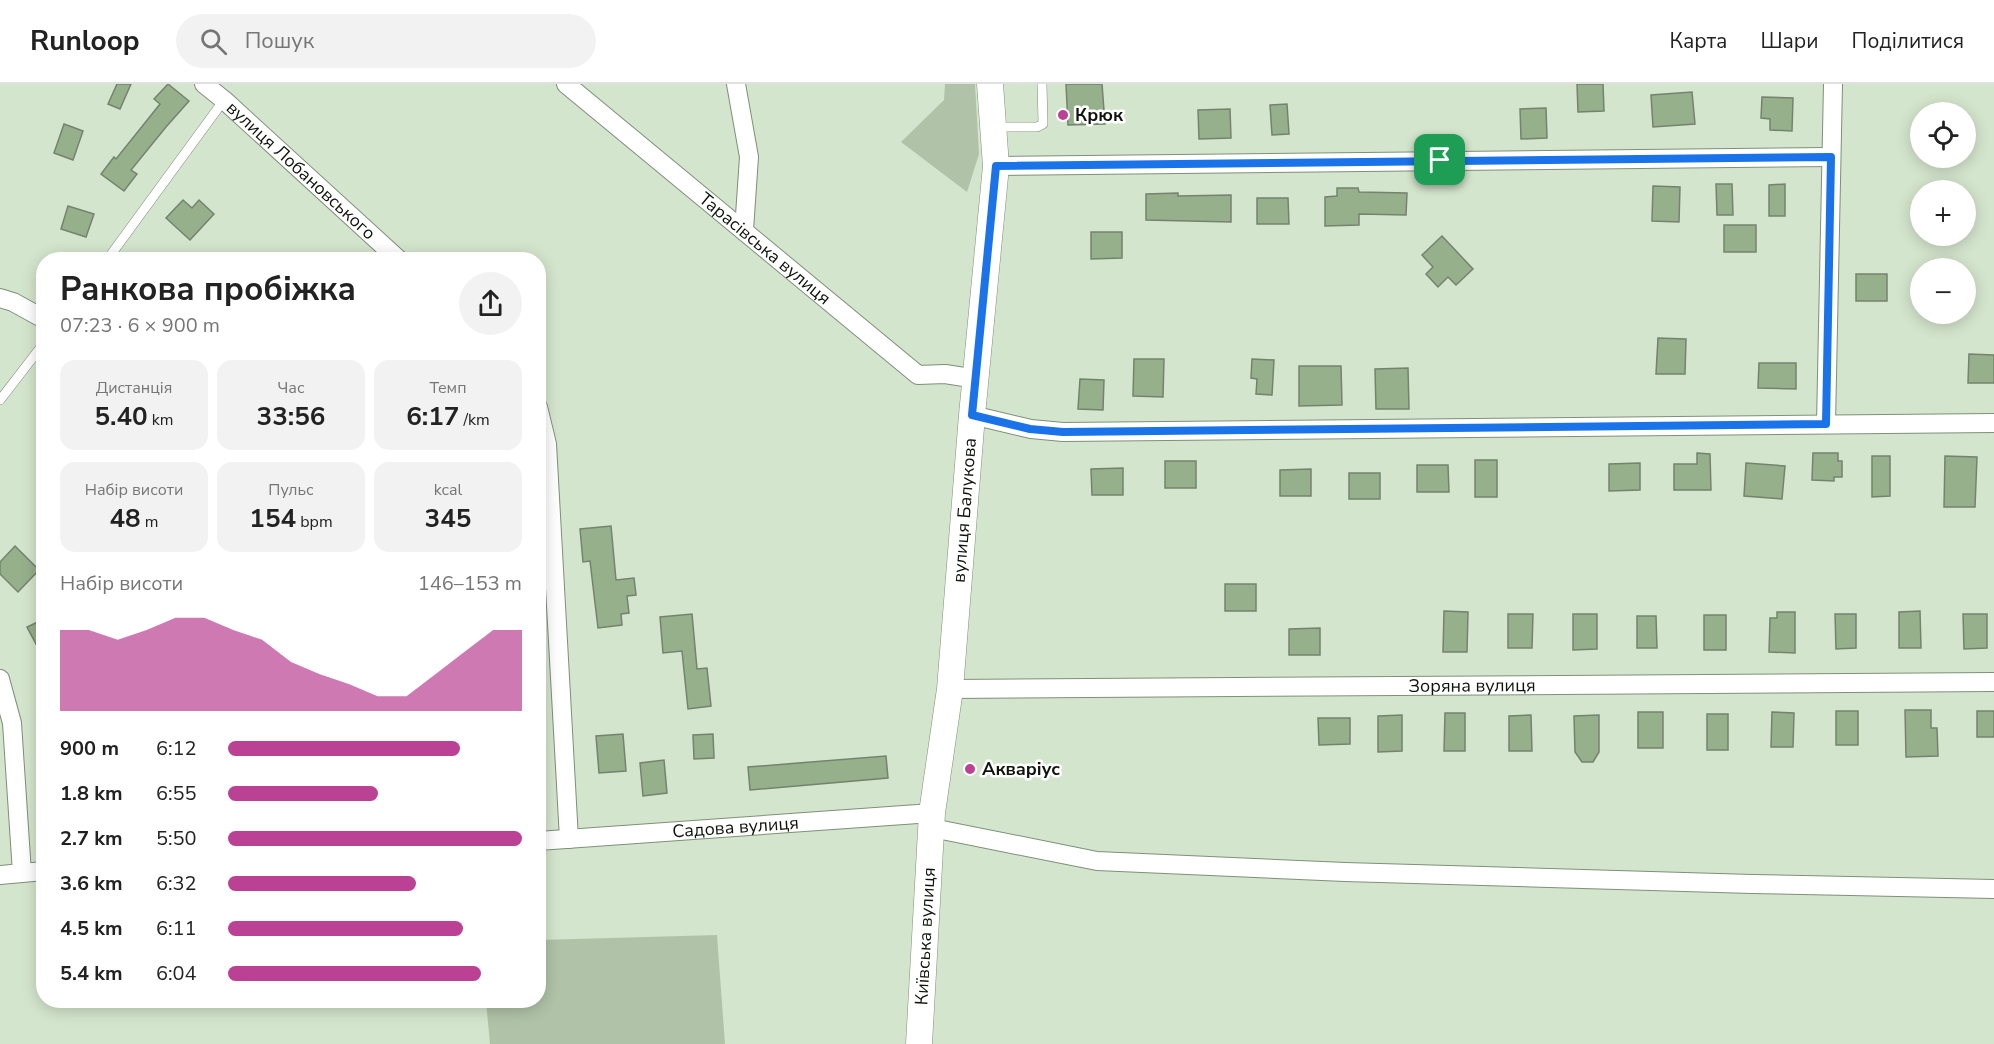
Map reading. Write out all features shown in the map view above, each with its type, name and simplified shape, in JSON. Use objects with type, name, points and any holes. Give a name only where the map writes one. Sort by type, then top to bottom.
[{"type":"main road","name":"вулиця Балукова","points":[[932,821],[950,689],[972,415],[996,166],[990,84]]},
{"type":"main road","name":"Київська вулиця","points":[[919,1044],[932,821]]},
{"type":"street","name":"вулиця Лобановського","points":[[204,84],[390,252]]},
{"type":"street","name":"Тарасівська вулиця","points":[[566,84],[918,375],[945,374],[977,379]]},
{"type":"street","points":[[736,84],[749,156],[744,230]]},
{"type":"street","points":[[1826,424],[1833,84]]},
{"type":"street","points":[[996,166],[1831,157]]},
{"type":"street","points":[[0,298],[13,302],[36,315]]},
{"type":"street","points":[[972,415],[1030,429],[1063,432],[1994,423]]},
{"type":"street","points":[[546,444],[569,838]]},
{"type":"street","points":[[0,679],[12,723],[22,873]]},
{"type":"street","name":"Зоряна вулиця","points":[[950,689],[1994,682]]},
{"type":"street","name":"Садова вулиця","points":[[546,839],[932,821],[1097,861],[1345,873],[1764,885],[1994,888]]},
{"type":"street","points":[[0,875],[36,872]]},
{"type":"lane","points":[[994,127],[1037,128],[1043,124],[1042,84]]},
{"type":"lane","points":[[113,252],[224,100]]},
{"type":"lane","points":[[0,400],[36,353]]},
{"type":"green space","points":[[945,84],[975,84],[979,154],[967,192],[901,142],[944,100]]},
{"type":"green space","points":[[717,935],[725,1044],[490,1044],[487,1008],[546,1008],[546,940]]},
{"type":"building","points":[[117,84],[131,84],[120,109],[108,104]]},
{"type":"building","points":[[168,84],[189,101],[131,170],[137,174],[124,191],[101,174],[114,157],[116,159],[160,104],[154,99]]},
{"type":"building","points":[[1066,84],[1102,84],[1105,124],[1068,125]]},
{"type":"building","points":[[1577,84],[1603,84],[1604,111],[1578,112]]},
{"type":"building","points":[[1692,92],[1695,124],[1653,127],[1651,95]]},
{"type":"building","points":[[1762,97],[1793,98],[1792,131],[1770,130],[1770,119],[1761,118]]},
{"type":"building","points":[[1287,104],[1289,134],[1272,135],[1270,105]]},
{"type":"building","points":[[1546,108],[1547,138],[1521,139],[1520,109]]},
{"type":"building","points":[[1230,109],[1231,138],[1199,139],[1198,110]]},
{"type":"building","points":[[64,124],[83,131],[73,160],[54,153]]},
{"type":"building","points":[[1716,184],[1732,184],[1733,215],[1717,215]]},
{"type":"building","points":[[1785,184],[1785,216],[1769,216],[1769,185]]},
{"type":"building","points":[[1653,186],[1680,187],[1679,222],[1652,221]]},
{"type":"building","points":[[1337,188],[1358,188],[1359,192],[1407,193],[1406,215],[1359,214],[1359,225],[1325,226],[1325,197],[1337,196]]},
{"type":"building","points":[[1178,193],[1178,196],[1231,195],[1231,222],[1146,220],[1146,194]]},
{"type":"building","points":[[1257,198],[1288,198],[1289,224],[1257,224]]},
{"type":"building","points":[[183,200],[192,208],[199,200],[214,214],[190,240],[166,218]]},
{"type":"building","points":[[68,206],[94,214],[86,237],[61,229]]},
{"type":"building","points":[[1724,225],[1756,225],[1756,252],[1724,252]]},
{"type":"building","points":[[1091,232],[1122,232],[1122,258],[1091,259]]},
{"type":"building","points":[[1442,236],[1473,269],[1456,285],[1448,277],[1438,287],[1426,274],[1433,267],[1422,255]]},
{"type":"building","points":[[1856,274],[1887,274],[1887,301],[1856,301]]},
{"type":"building","points":[[1658,338],[1686,339],[1685,374],[1656,374]]},
{"type":"building","points":[[1969,354],[1994,355],[1994,383],[1968,383]]},
{"type":"building","points":[[1134,359],[1164,359],[1163,397],[1133,396]]},
{"type":"building","points":[[1252,359],[1274,360],[1272,395],[1256,394],[1257,379],[1251,378]]},
{"type":"building","points":[[1759,363],[1796,363],[1796,389],[1758,388]]},
{"type":"building","points":[[1299,366],[1341,366],[1342,405],[1299,406]]},
{"type":"building","points":[[1408,368],[1409,409],[1376,409],[1375,369]]},
{"type":"building","points":[[1080,379],[1104,380],[1103,410],[1078,409]]},
{"type":"building","points":[[1697,453],[1710,454],[1711,490],[1674,490],[1674,464],[1697,464]]},
{"type":"building","points":[[1813,453],[1838,453],[1838,461],[1842,461],[1842,477],[1834,477],[1834,481],[1812,480]]},
{"type":"building","points":[[1872,456],[1890,456],[1890,496],[1872,497]]},
{"type":"building","points":[[1945,456],[1977,457],[1975,507],[1944,507]]},
{"type":"building","points":[[1475,460],[1497,460],[1497,497],[1475,497]]},
{"type":"building","points":[[1165,461],[1196,461],[1196,488],[1165,488]]},
{"type":"building","points":[[1640,463],[1640,490],[1609,491],[1609,464]]},
{"type":"building","points":[[1746,463],[1785,466],[1782,499],[1744,496]]},
{"type":"building","points":[[1417,465],[1448,465],[1449,492],[1417,492]]},
{"type":"building","points":[[1123,468],[1123,495],[1092,495],[1091,469]]},
{"type":"building","points":[[1311,469],[1311,496],[1280,496],[1280,470]]},
{"type":"building","points":[[1349,473],[1380,473],[1380,499],[1349,499]]},
{"type":"building","points":[[611,526],[616,580],[634,578],[636,595],[627,596],[629,613],[621,614],[622,625],[598,628],[590,561],[583,562],[580,529]]},
{"type":"building","points":[[15,546],[36,567],[36,573],[18,592],[0,574],[0,562]]},
{"type":"building","points":[[1225,584],[1256,584],[1256,611],[1225,611]]},
{"type":"building","points":[[1444,611],[1468,612],[1467,652],[1443,652]]},
{"type":"building","points":[[1920,611],[1921,648],[1899,648],[1899,612]]},
{"type":"building","points":[[1777,612],[1795,612],[1795,653],[1769,652],[1770,618],[1777,618]]},
{"type":"building","points":[[692,614],[697,669],[707,668],[711,706],[688,709],[682,651],[663,653],[660,617]]},
{"type":"building","points":[[1508,614],[1533,614],[1532,648],[1508,648]]},
{"type":"building","points":[[1573,614],[1597,614],[1597,649],[1573,650]]},
{"type":"building","points":[[1835,614],[1856,614],[1856,648],[1836,649]]},
{"type":"building","points":[[1963,614],[1987,614],[1987,648],[1964,649]]},
{"type":"building","points":[[1704,615],[1726,615],[1726,650],[1704,650]]},
{"type":"building","points":[[1637,616],[1656,616],[1657,648],[1637,648]]},
{"type":"building","points":[[36,623],[36,644],[27,627]]},
{"type":"building","points":[[1320,628],[1320,655],[1289,655],[1289,629]]},
{"type":"building","points":[[1905,710],[1931,710],[1931,728],[1937,728],[1938,756],[1906,757]]},
{"type":"building","points":[[1836,711],[1858,711],[1858,745],[1836,745]]},
{"type":"building","points":[[1977,711],[1994,711],[1994,737],[1977,737]]},
{"type":"building","points":[[1638,712],[1663,712],[1663,748],[1638,748]]},
{"type":"building","points":[[1772,712],[1794,713],[1793,747],[1771,747]]},
{"type":"building","points":[[1445,713],[1465,713],[1465,751],[1444,751]]},
{"type":"building","points":[[1707,714],[1728,714],[1728,750],[1707,750]]},
{"type":"building","points":[[1402,715],[1402,751],[1378,752],[1378,716]]},
{"type":"building","points":[[1531,715],[1532,751],[1509,751],[1509,716]]},
{"type":"building","points":[[1599,715],[1599,752],[1593,762],[1582,762],[1575,752],[1574,716]]},
{"type":"building","points":[[1318,718],[1350,718],[1350,744],[1319,745]]},
{"type":"building","points":[[623,734],[626,771],[599,773],[596,736]]},
{"type":"building","points":[[713,734],[714,758],[694,759],[693,735]]},
{"type":"building","points":[[886,756],[888,778],[750,790],[748,767]]},
{"type":"building","points":[[664,760],[667,793],[643,796],[640,763]]},
{"type":"place","name":"Крюк","points":[[1063,115]]},
{"type":"place","name":"Акваріус","points":[[970,769]]},
{"type":"route","points":[[1831,157],[1826,424],[1063,432],[1030,429],[972,415],[996,166],[1440,160],[1831,157]]}]
